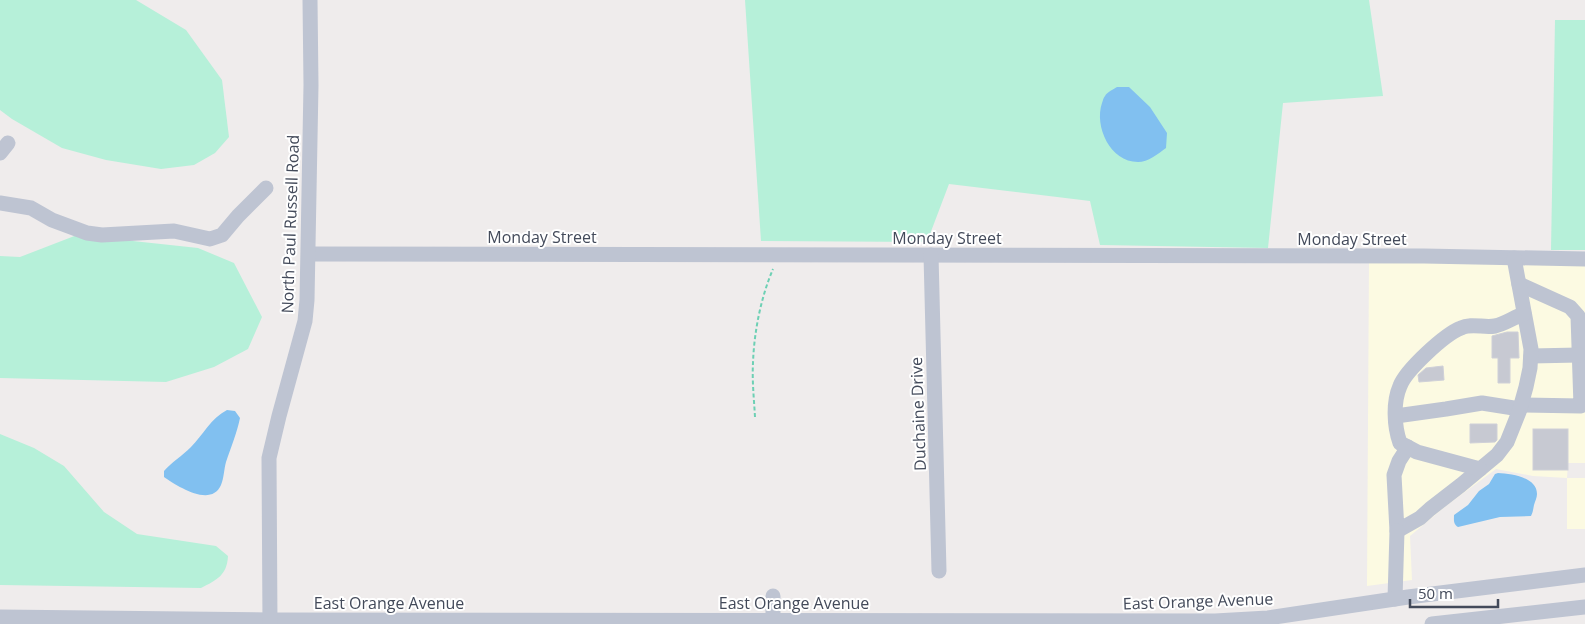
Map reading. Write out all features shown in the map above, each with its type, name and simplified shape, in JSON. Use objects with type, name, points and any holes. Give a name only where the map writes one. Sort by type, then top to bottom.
[{"type":"street","name":"North Paul Russell Road","points":[[270,622],[269,458],[278,416],[305,321],[308,300],[311,85],[310,0]]},
{"type":"street","points":[[0,203],[30,208],[52,220],[87,233],[102,235],[174,231],[210,239],[222,235],[266,188]]},
{"type":"street","name":"Monday Street","points":[[309,254],[1424,256],[1585,259]]},
{"type":"street","name":"Duchaine Drive","points":[[931,255],[939,571]]},
{"type":"street","points":[[1396,531],[1420,518],[1497,455],[1507,442],[1520,407],[1530,368],[1531,356],[1514,258]]},
{"type":"street","points":[[1396,416],[1446,410],[1482,403],[1520,407],[1581,406],[1578,316],[1570,307],[1519,284]]},
{"type":"street","points":[[1480,469],[1417,452],[1400,443],[1396,433],[1396,396],[1401,383],[1438,341],[1452,331],[1464,326],[1495,326],[1524,314]]},
{"type":"street","points":[[1531,356],[1579,355]]},
{"type":"street","points":[[1395,599],[1396,531],[1394,475],[1399,461],[1408,447]]},
{"type":"street","name":"East Orange Avenue","points":[[0,617],[270,622],[1215,621],[1268,618],[1395,599],[1585,575]]},
{"type":"street","points":[[773,596],[773,622]]},
{"type":"street","points":[[1432,624],[1585,607]]},
{"type":"path","points":[[755,417],[754,350],[766,285],[779,255]]},
{"type":"shaded area","points":[[1369,260],[1585,263],[1585,463],[1568,463],[1567,478],[1533,476],[1496,469],[1446,506],[1410,536],[1412,580],[1367,586]]},
{"type":"shaded area","points":[[1567,478],[1585,478],[1585,529],[1567,529]]},
{"type":"green space","points":[[0,0],[136,0],[186,30],[222,80],[229,137],[215,153],[194,165],[161,169],[106,160],[62,148],[12,119],[0,110]]},
{"type":"green space","points":[[745,0],[1369,0],[1383,96],[1283,103],[1268,248],[1100,245],[1090,201],[949,184],[927,242],[761,241]]},
{"type":"green space","points":[[1555,20],[1585,20],[1585,250],[1551,250]]},
{"type":"green space","points":[[77,235],[198,248],[234,263],[262,317],[248,349],[214,367],[166,382],[0,378],[0,256],[20,257]]},
{"type":"green space","points":[[0,434],[34,448],[64,466],[104,512],[137,534],[216,546],[228,556],[226,568],[220,576],[201,588],[0,585]]},
{"type":"water","points":[[1117,87],[1129,87],[1150,107],[1167,133],[1166,148],[1142,162],[1128,160],[1119,156],[1106,141],[1102,132],[1100,112],[1104,97]]},
{"type":"water","points":[[227,410],[235,411],[240,418],[226,462],[222,482],[216,492],[210,495],[194,493],[185,490],[164,477],[164,471],[191,447],[216,417]]},
{"type":"water","points":[[1495,474],[1523,478],[1533,484],[1537,494],[1531,516],[1500,517],[1456,526],[1454,515],[1468,505],[1479,491],[1489,484]]},
{"type":"building","points":[[1507,332],[1518,332],[1519,358],[1510,358],[1510,383],[1498,383],[1498,358],[1492,358],[1492,336]]},
{"type":"building","points":[[1443,366],[1444,380],[1419,382],[1418,375],[1426,368]]},
{"type":"building","points":[[1470,424],[1497,424],[1497,440],[1495,442],[1470,443]]},
{"type":"building","points":[[1533,429],[1568,429],[1568,470],[1533,470]]}]
